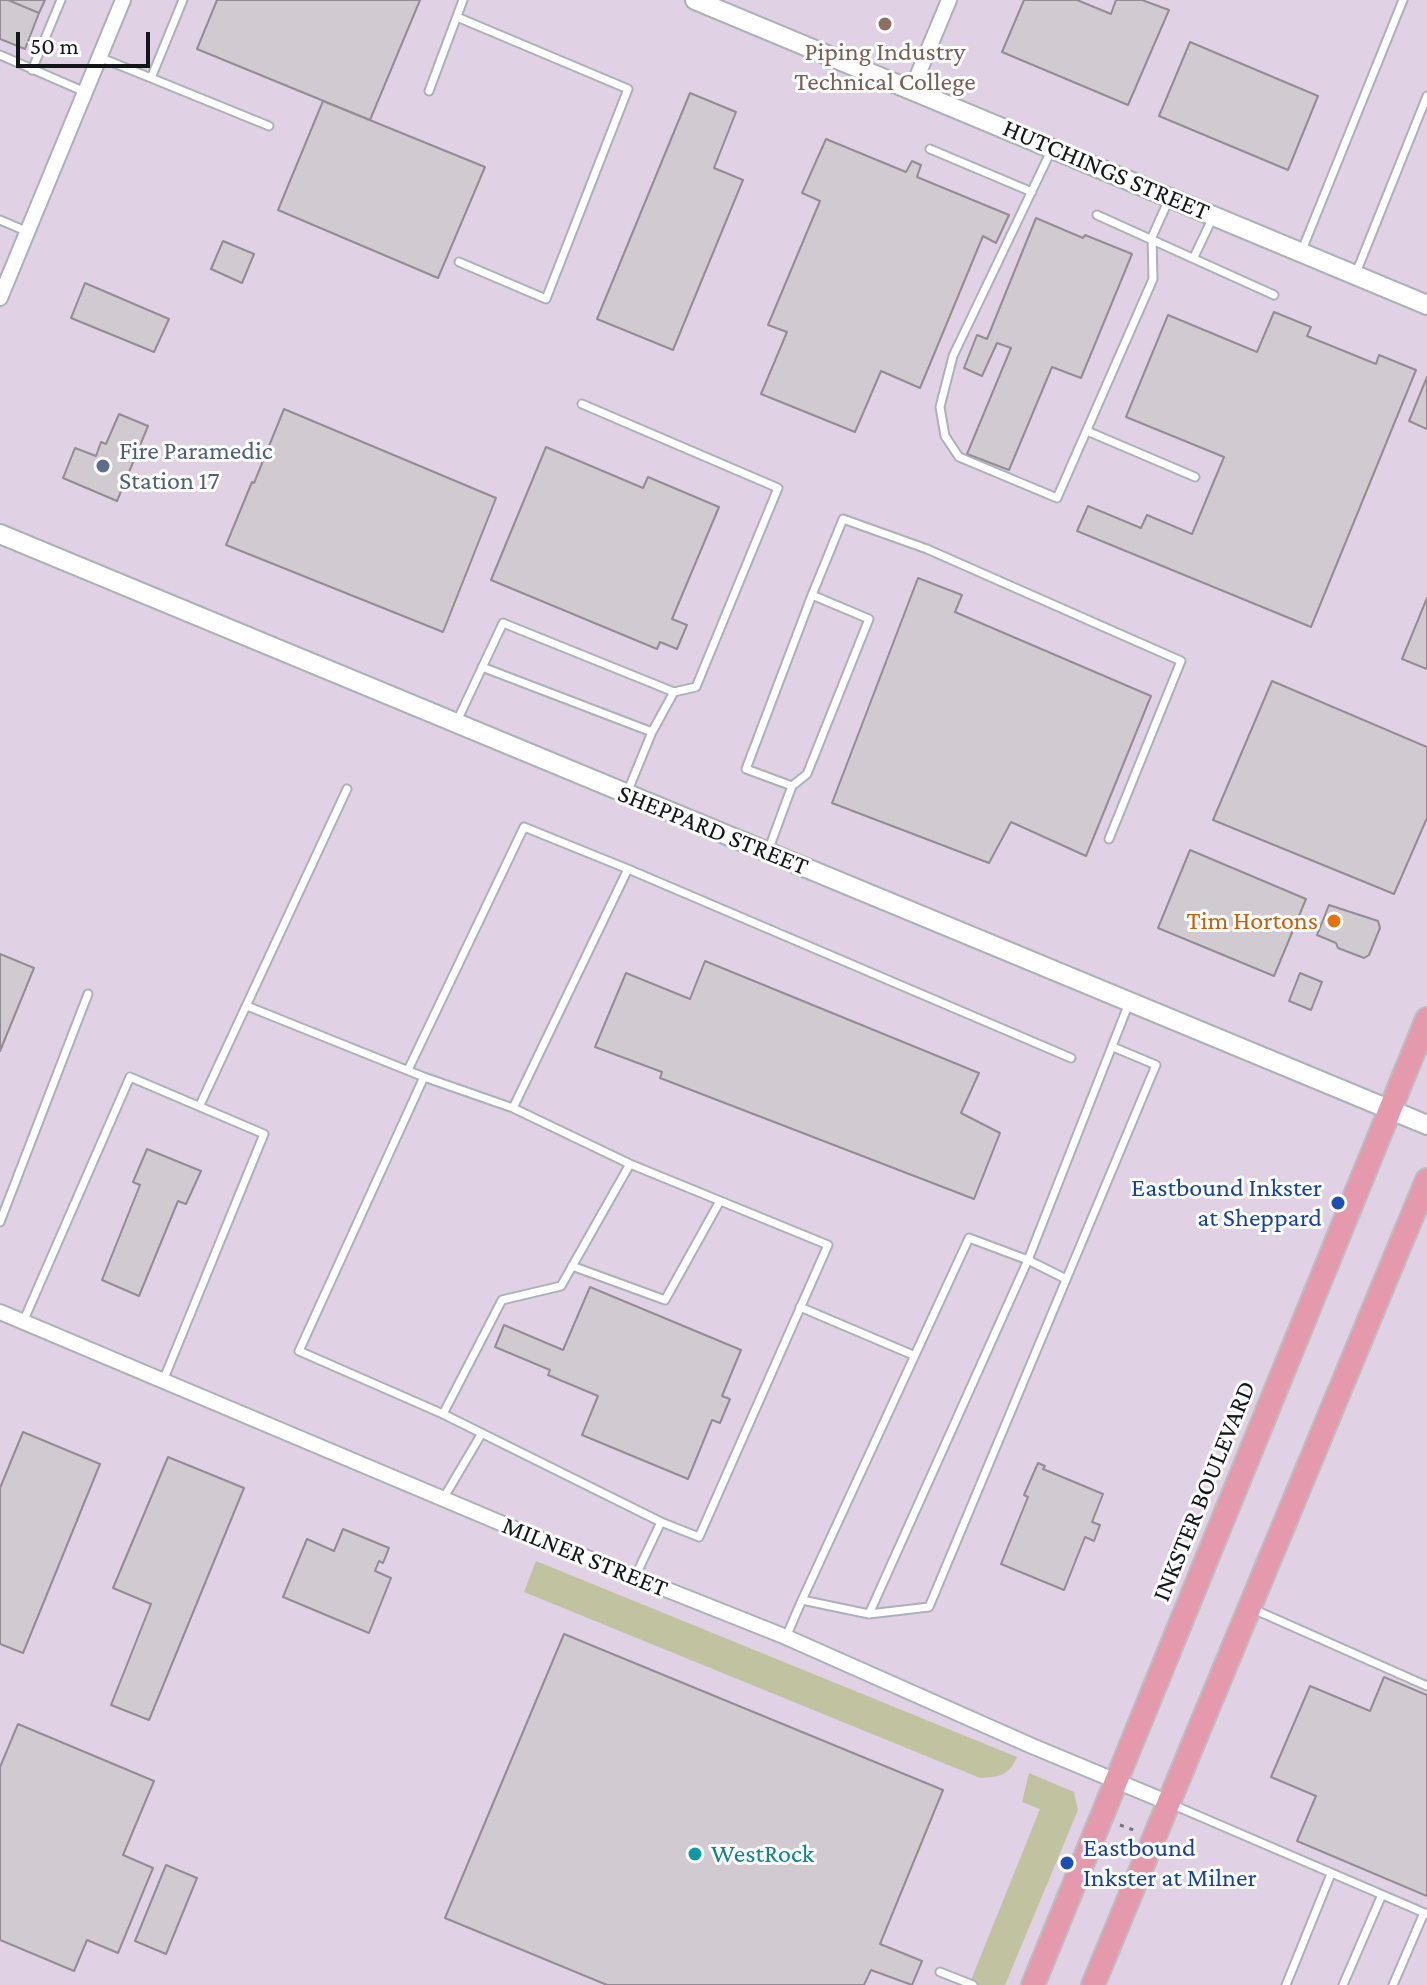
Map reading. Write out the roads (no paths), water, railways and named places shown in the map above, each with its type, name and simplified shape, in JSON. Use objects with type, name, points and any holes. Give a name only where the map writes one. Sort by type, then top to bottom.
[{"type":"main road","name":"INKSTER BOULEVARD","points":[[1033,1985],[1427,1019]]},
{"type":"main road","points":[[1093,1985],[1427,1180]]},
{"type":"street","points":[[1,293],[123,0]]},
{"type":"street","name":"HUTCHINGS STREET","points":[[695,0],[1427,305]]},
{"type":"street","points":[[912,89],[949,0]]},
{"type":"street","name":"SHEPPARD STREET","points":[[0,534],[1427,1125]]},
{"type":"street","name":"MILNER STREET","points":[[0,1312],[443,1499],[786,1637],[1169,1803]]},
{"type":"lane","points":[[32,70],[61,0]]},
{"type":"lane","points":[[151,78],[183,0]]},
{"type":"lane","points":[[429,91],[463,0]]},
{"type":"lane","points":[[1302,252],[1403,0]]},
{"type":"lane","points":[[457,17],[628,89],[546,299],[459,262]]},
{"type":"lane","points":[[0,55],[85,92]]},
{"type":"lane","points":[[99,57],[269,126]]},
{"type":"lane","points":[[1355,275],[1427,96]]},
{"type":"lane","points":[[1052,148],[953,356],[940,407],[945,436],[959,457],[1057,498],[1153,279],[1152,237],[1170,197]]},
{"type":"lane","points":[[930,149],[1032,192]]},
{"type":"lane","points":[[1097,215],[1152,237],[1274,295]]},
{"type":"lane","points":[[1194,257],[1213,215]]},
{"type":"lane","points":[[0,220],[28,232]]},
{"type":"lane","points":[[456,724],[503,623],[674,692],[696,687],[778,488],[582,404]]},
{"type":"lane","points":[[1087,431],[1195,477]]},
{"type":"lane","points":[[792,786],[746,769],[843,519],[927,549],[1181,661],[1109,839]]},
{"type":"lane","points":[[768,851],[792,786],[807,774],[869,619],[812,595]]},
{"type":"lane","points":[[482,667],[652,732]]},
{"type":"lane","points":[[627,795],[652,732],[674,692]]},
{"type":"lane","points":[[200,1105],[347,789]]},
{"type":"lane","points":[[408,1070],[524,827],[1071,1058]]},
{"type":"lane","points":[[513,1108],[628,869]]},
{"type":"lane","points":[[0,1222],[88,994]]},
{"type":"lane","points":[[869,1614],[1028,1260],[1129,1003]]},
{"type":"lane","points":[[247,1006],[424,1077],[513,1108],[630,1164],[828,1245],[699,1537],[661,1522],[443,1414],[299,1351],[424,1077]]},
{"type":"lane","points":[[802,1600],[869,1614],[929,1607],[1156,1065],[1113,1047]]},
{"type":"lane","points":[[23,1322],[130,1077],[200,1105],[264,1134],[163,1381]]},
{"type":"lane","points":[[443,1414],[502,1300],[561,1286],[630,1164]]},
{"type":"lane","points":[[572,1266],[665,1300],[720,1201]]},
{"type":"lane","points":[[786,1637],[969,1238],[1028,1260],[1066,1279]]},
{"type":"lane","points":[[800,1307],[913,1355]]},
{"type":"lane","points":[[443,1499],[482,1433]]},
{"type":"lane","points":[[635,1577],[661,1522]]},
{"type":"lane","points":[[1250,1607],[1427,1686]]},
{"type":"lane","points":[[1169,1803],[1425,1914],[1393,1985]]},
{"type":"lane","points":[[1286,1985],[1331,1874]]},
{"type":"lane","points":[[1343,1985],[1381,1897]]},
{"type":"lane","points":[[940,1972],[973,1985]]},
{"type":"place","name":"Piping Industry Technical College","points":[[885,24]]},
{"type":"place","name":"Fire Paramedic Station 17","points":[[103,466]]},
{"type":"place","name":"Tim Hortons","points":[[1334,921]]},
{"type":"place","name":"Eastbound Inkster at Sheppard","points":[[1338,1203]]},
{"type":"place","name":"WestRock","points":[[695,1854]]},
{"type":"place","name":"Eastbound Inkster at Milner","points":[[1067,1863]]}]
